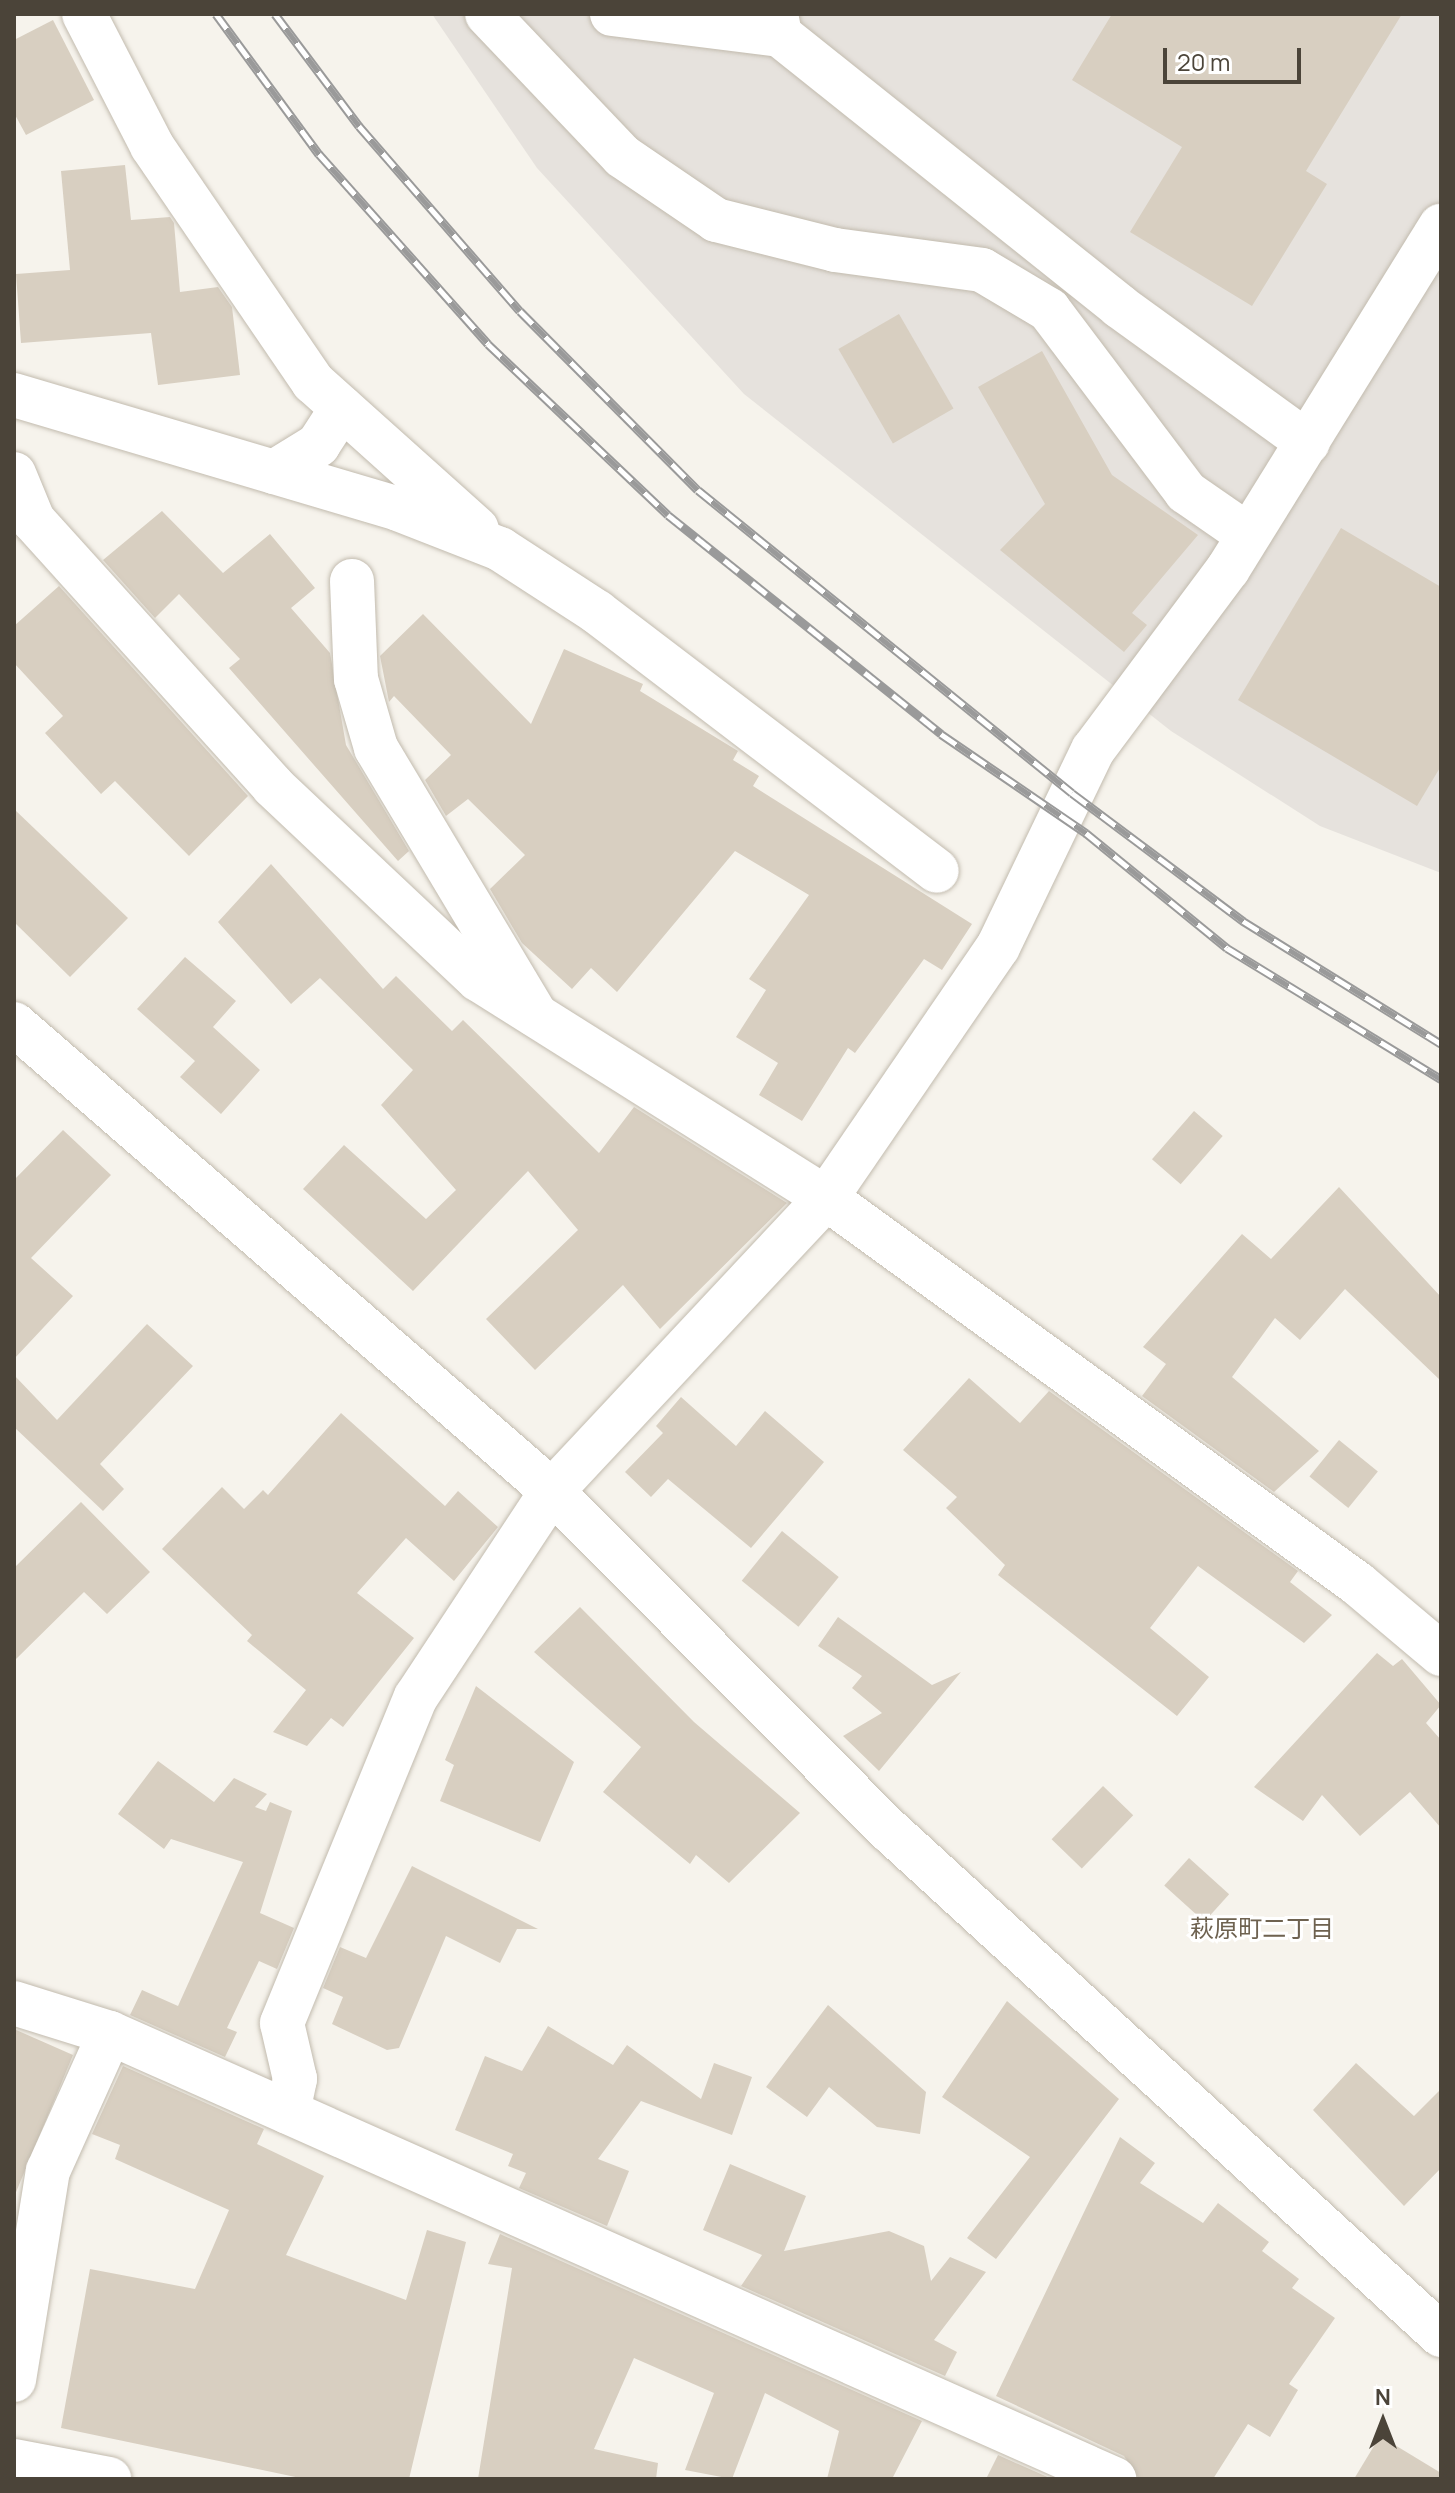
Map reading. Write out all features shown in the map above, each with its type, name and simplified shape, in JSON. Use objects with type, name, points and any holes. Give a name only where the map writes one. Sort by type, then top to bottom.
[{"type":"street","points":[[84,14],[152,146],[313,382],[500,549],[597,612],[937,871]]},
{"type":"street","points":[[487,14],[622,156],[716,220],[835,250],[982,270],[1049,310],[1186,492],[1248,535]]},
{"type":"street","points":[[612,14],[778,25],[1119,306],[1308,443]]},
{"type":"street","points":[[288,2112],[295,2079],[282,2023],[416,1697],[552,1491],[826,1198],[998,947],[1093,750],[1248,535],[1441,226]]},
{"type":"street","points":[[14,395],[274,472],[500,549]]},
{"type":"street","points":[[274,472],[318,445],[342,408]]},
{"type":"street","points":[[14,474],[33,520],[273,786],[478,979],[826,1198],[1358,1584],[1441,1654]]},
{"type":"street","points":[[352,581],[356,679],[376,748],[536,1015]]},
{"type":"street","points":[[14,1024],[552,1491],[890,1831],[1441,2335]]},
{"type":"street","points":[[14,2003],[110,2033],[1114,2479]]},
{"type":"street","points":[[14,2380],[31,2167],[110,2033]]},
{"type":"street","points":[[14,2461],[109,2479]]},
{"type":"shaded area","points":[[432,14],[1441,14],[1441,873],[1320,826],[1171,731],[744,394],[537,168]]},
{"type":"building","points":[[1112,14],[1402,14],[1306,171],[1327,184],[1252,306],[1130,232],[1182,147],[1072,80]]},
{"type":"building","points":[[53,20],[94,100],[26,135],[14,113],[14,40]]},
{"type":"building","points":[[125,165],[131,220],[170,217],[174,223],[180,292],[218,287],[232,307],[240,375],[158,385],[151,333],[21,343],[16,274],[70,270],[61,171]]},
{"type":"building","points":[[899,314],[954,408],[893,443],[838,349]]},
{"type":"building","points":[[1042,351],[1112,475],[1198,535],[1132,613],[1147,625],[1124,652],[1000,550],[1045,504],[978,387]]},
{"type":"building","points":[[162,511],[223,573],[270,534],[315,588],[291,608],[330,653],[346,745],[409,851],[398,861],[229,668],[240,659],[179,594],[155,618],[103,560]]},
{"type":"building","points":[[1341,528],[1441,587],[1441,766],[1417,806],[1238,700]]},
{"type":"building","points":[[59,586],[248,796],[189,856],[115,781],[101,794],[45,733],[63,716],[14,663],[14,626]]},
{"type":"building","points":[[423,614],[531,724],[564,649],[643,684],[640,691],[738,751],[733,760],[759,776],[753,786],[972,924],[942,970],[924,959],[855,1053],[848,1048],[802,1121],[759,1095],[778,1063],[736,1037],[766,990],[749,979],[809,895],[735,851],[617,992],[591,968],[572,989],[522,943],[490,889],[525,855],[468,799],[446,816],[425,780],[451,755],[394,696],[389,702],[380,656]]},
{"type":"building","points":[[14,809],[128,918],[70,977],[14,922]]},
{"type":"building","points":[[271,864],[383,989],[396,976],[452,1031],[463,1020],[599,1153],[634,1107],[787,1203],[660,1329],[623,1285],[535,1370],[486,1319],[578,1230],[528,1171],[413,1291],[303,1189],[344,1145],[426,1219],[456,1190],[381,1105],[413,1070],[320,978],[291,1004],[218,922]]},
{"type":"building","points":[[185,957],[236,1001],[213,1027],[260,1070],[221,1114],[180,1077],[195,1061],[137,1009]]},
{"type":"building","points":[[1194,1111],[1223,1136],[1181,1184],[1152,1159]]},
{"type":"building","points":[[63,1130],[111,1175],[31,1258],[73,1296],[14,1359],[14,1180]]},
{"type":"building","points":[[1339,1187],[1441,1297],[1441,1381],[1345,1289],[1300,1340],[1275,1318],[1232,1377],[1319,1451],[1274,1492],[1142,1396],[1166,1364],[1143,1347],[1242,1234],[1271,1259]]},
{"type":"building","points":[[147,1324],[193,1366],[100,1464],[124,1489],[103,1511],[14,1427],[14,1375],[57,1420]]},
{"type":"building","points":[[969,1378],[1020,1423],[1049,1391],[1298,1571],[1290,1582],[1332,1615],[1304,1643],[1198,1566],[1150,1628],[1209,1677],[1177,1716],[998,1575],[1005,1565],[946,1508],[957,1497],[903,1450]]},
{"type":"building","points":[[681,1397],[736,1446],[765,1411],[824,1462],[751,1548],[668,1479],[651,1497],[625,1472],[663,1433],[656,1426]]},
{"type":"building","points":[[341,1413],[445,1506],[458,1491],[498,1527],[454,1581],[406,1538],[357,1593],[414,1638],[343,1727],[331,1718],[307,1746],[273,1732],[306,1690],[247,1641],[252,1635],[162,1549],[222,1487],[244,1509],[263,1490],[268,1495]]},
{"type":"building","points":[[1339,1440],[1378,1471],[1348,1508],[1309,1477]]},
{"type":"building","points":[[81,1502],[150,1572],[107,1614],[84,1592],[14,1661],[14,1568]]},
{"type":"building","points":[[782,1531],[839,1577],[798,1627],[742,1581]]},
{"type":"building","points":[[580,1607],[694,1722],[800,1813],[729,1883],[696,1855],[690,1864],[603,1792],[641,1747],[534,1652]]},
{"type":"building","points":[[838,1617],[932,1685],[961,1672],[879,1771],[843,1736],[882,1713],[852,1688],[862,1676],[818,1646]]},
{"type":"building","points":[[1377,1653],[1393,1666],[1402,1659],[1441,1705],[1426,1723],[1441,1740],[1441,1828],[1410,1792],[1360,1836],[1322,1795],[1303,1821],[1254,1787]]},
{"type":"building","points":[[476,1686],[574,1762],[540,1842],[440,1801],[454,1765],[445,1760]]},
{"type":"building","points":[[158,1761],[214,1802],[234,1778],[267,1794],[255,1807],[266,1811],[270,1802],[292,1811],[260,1913],[294,1928],[277,1969],[259,1961],[227,2028],[237,2032],[225,2057],[130,2015],[142,1990],[178,2006],[243,1862],[171,1839],[164,1849],[118,1814]]},
{"type":"building","points":[[1103,1786],[1133,1815],[1082,1868],[1052,1839]]},
{"type":"building","points":[[1189,1858],[1229,1894],[1204,1922],[1164,1885]]},
{"type":"building","points":[[412,1866],[538,1929],[517,1929],[500,1963],[446,1936],[399,2048],[387,2050],[332,2024],[343,1997],[323,1988],[340,1947],[366,1958]]},
{"type":"building","points":[[1007,2001],[1119,2099],[996,2259],[967,2238],[1030,2157],[942,2097]]},
{"type":"building","points":[[828,2005],[926,2092],[920,2134],[877,2127],[829,2087],[807,2117],[766,2087]]},
{"type":"building","points":[[548,2026],[613,2065],[627,2045],[701,2099],[714,2063],[752,2077],[732,2135],[641,2101],[598,2159],[629,2171],[607,2226],[519,2188],[526,2173],[508,2166],[513,2154],[455,2130],[485,2056],[522,2071]]},
{"type":"building","points":[[14,2029],[73,2055],[14,2197]]},
{"type":"building","points":[[1356,2063],[1414,2116],[1441,2089],[1441,2168],[1404,2206],[1313,2110]]},
{"type":"building","points":[[123,2066],[264,2129],[257,2144],[324,2176],[286,2255],[406,2300],[427,2230],[466,2242],[409,2479],[305,2479],[61,2428],[90,2269],[195,2289],[229,2210],[115,2159],[120,2145],[92,2134]]},
{"type":"building","points":[[1120,2137],[1155,2163],[1140,2183],[1203,2223],[1218,2203],[1269,2242],[1262,2251],[1299,2279],[1292,2288],[1335,2318],[1289,2384],[1298,2390],[1270,2437],[1248,2424],[1213,2479],[1139,2479],[1124,2456],[996,2396]]},
{"type":"building","points":[[730,2164],[806,2196],[784,2251],[889,2231],[924,2246],[931,2281],[950,2257],[986,2272],[934,2340],[957,2352],[945,2376],[741,2286],[762,2255],[703,2230]]},
{"type":"building","points":[[500,2234],[922,2421],[892,2479],[827,2479],[839,2431],[765,2393],[732,2479],[685,2470],[714,2393],[634,2358],[594,2449],[658,2463],[656,2479],[478,2479],[512,2268],[488,2264]]},
{"type":"building","points":[[1380,2436],[1441,2473],[1441,2479],[1354,2479]]},
{"type":"building","points":[[998,2455],[1052,2479],[986,2479]]},
{"type":"railway","points":[[216,14],[319,154],[488,344],[668,515],[941,734],[1086,833],[1227,948],[1441,1079]]},
{"type":"railway","points":[[275,14],[359,126],[520,311],[698,490],[1072,793],[1243,921],[1441,1044]]},
{"type":"district","name":"萩原町二丁目","points":[[1262,1928]]}]
